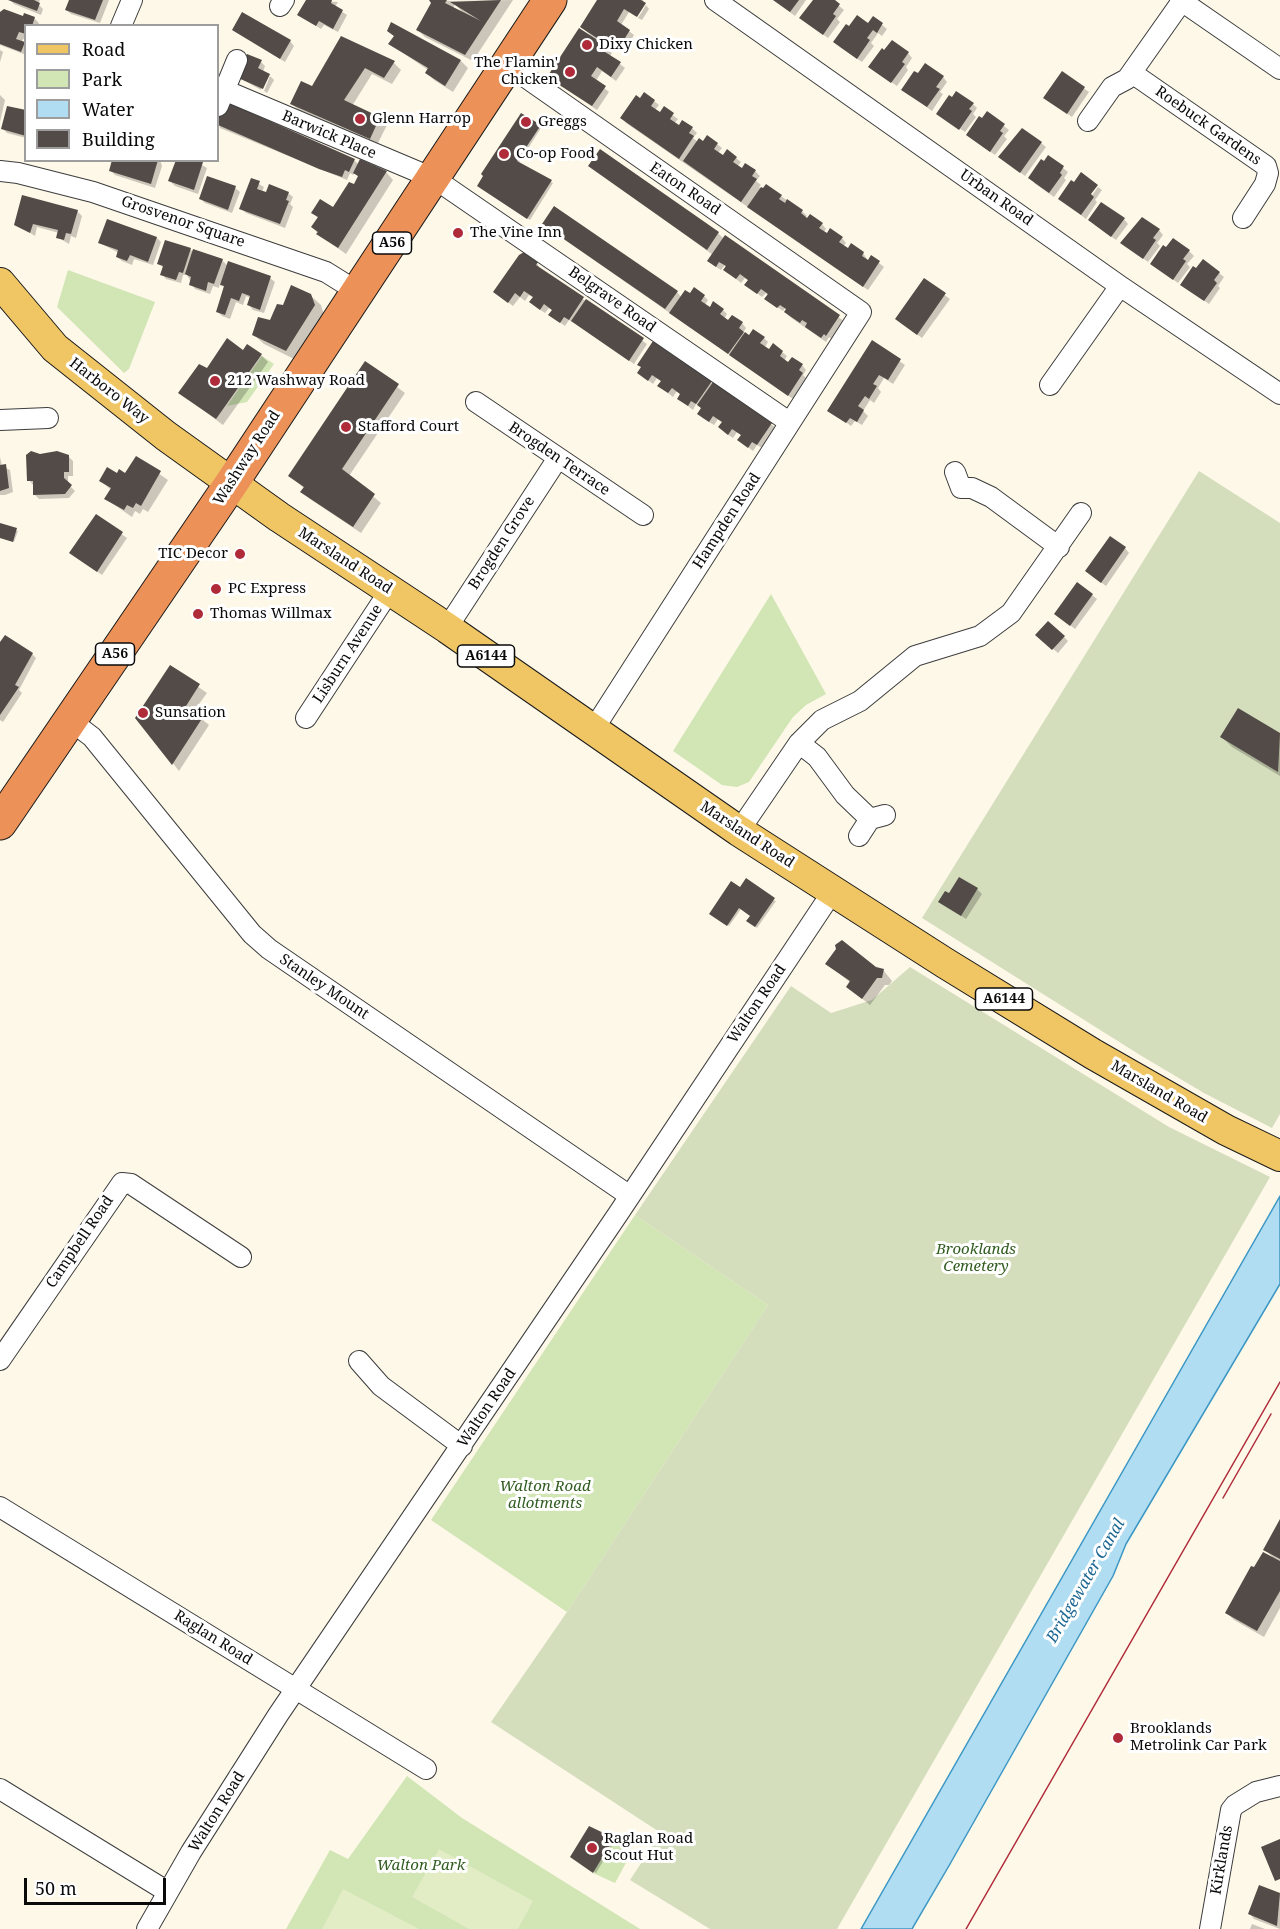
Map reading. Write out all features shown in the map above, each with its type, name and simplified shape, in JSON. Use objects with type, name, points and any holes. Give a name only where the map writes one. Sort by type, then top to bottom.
[{"type":"highway","name":"Washway Road","points":[[0,823],[435,179],[550,0]]},
{"type":"main road","name":"Harboro Way","points":[[0,283],[55,348],[119,400],[231,484]]},
{"type":"main road","name":"Marsland Road","points":[[231,484],[447,628],[739,831],[1093,1054],[1217,1125],[1278,1155]]},
{"type":"street","points":[[122,24],[132,0]]},
{"type":"street","name":"Urban Road","points":[[715,0],[1120,286],[1280,394]]},
{"type":"street","points":[[1088,121],[1112,87],[1127,79],[1132,73],[1181,1],[1280,69]]},
{"type":"street","name":"Barwick Place","points":[[237,60],[221,98],[435,179]]},
{"type":"street","name":"Eaton Road","points":[[508,65],[861,312]]},
{"type":"street","name":"Roebuck Gardens","points":[[1132,73],[1266,166],[1268,172],[1265,184],[1243,218]]},
{"type":"street","name":"Grosvenor Square","points":[[0,171],[18,172],[93,192],[326,272],[358,292]]},
{"type":"street","name":"Belgrave Road","points":[[435,179],[789,422]]},
{"type":"street","points":[[1050,385],[1061,356],[1120,286]]},
{"type":"street","name":"Hampden Road","points":[[593,730],[861,312]]},
{"type":"street","name":"Brogden Terrace","points":[[476,402],[643,515]]},
{"type":"street","points":[[0,420],[48,417]]},
{"type":"street","name":"Brogden Grove","points":[[447,628],[558,458]]},
{"type":"street","points":[[956,488],[972,488],[991,497],[1059,547]]},
{"type":"street","points":[[739,831],[799,743],[822,720],[860,701],[894,671],[915,657],[980,636],[997,625],[1023,599],[1081,513]]},
{"type":"street","name":"Lisburn Avenue","points":[[306,718],[390,590]]},
{"type":"street","name":"Stanley Mount","points":[[70,721],[92,737],[252,934],[269,949],[630,1196]]},
{"type":"street","points":[[799,743],[817,757],[845,795],[878,817],[859,836]]},
{"type":"street","name":"Walton Road","points":[[147,1929],[296,1689],[391,1546],[462,1446],[833,891]]},
{"type":"street","name":"Campbell Road","points":[[0,1360],[122,1183],[131,1184],[241,1257]]},
{"type":"street","points":[[359,1361],[381,1386],[462,1446]]},
{"type":"street","name":"Raglan Road","points":[[0,1507],[426,1768]]},
{"type":"street","name":"Kirklands","points":[[1210,1929],[1231,1810],[1243,1799],[1256,1792],[1280,1786]]},
{"type":"street","points":[[0,1790],[168,1892]]},
{"type":"green space","points":[[68,270],[155,302],[129,369],[124,373],[57,307]]},
{"type":"green space","points":[[262,356],[274,364],[247,402],[227,406]]},
{"type":"green space","points":[[1199,471],[1280,523],[1280,1114],[1272,1128],[1204,1093],[1140,1055],[922,918]]},
{"type":"green space","points":[[771,594],[826,694],[806,705],[793,717],[749,782],[737,787],[722,785],[673,751]]},
{"type":"green space","name":"Brooklands Cemetery","points":[[910,967],[1169,1127],[1270,1177],[837,1929],[710,1929],[630,1880],[661,1833],[491,1722],[567,1612],[768,1305],[635,1215],[791,986],[831,1013],[872,1000]]},
{"type":"green space","name":"Walton Road allotments","points":[[635,1215],[768,1305],[567,1612],[431,1520]]},
{"type":"green space","name":"Walton Park","points":[[407,1776],[462,1818],[640,1929],[286,1929],[330,1850],[348,1859]]},
{"type":"green space","points":[[614,1838],[633,1850],[615,1883],[593,1873]]},
{"type":"green space","points":[[439,1849],[533,1901],[518,1929],[469,1929],[412,1897]]},
{"type":"green space","points":[[343,1889],[419,1929],[322,1929]]},
{"type":"water","name":"Bridgewater Canal","points":[[1280,1196],[1280,1284],[1126,1544],[1113,1576],[950,1864],[912,1929],[861,1929]]},
{"type":"building","points":[[8,0],[34,0],[40,3],[37,11]]},
{"type":"building","points":[[69,0],[103,0],[95,20],[65,10]]},
{"type":"building","points":[[306,0],[332,0],[331,3],[343,10],[333,29],[319,21],[316,26],[297,15]]},
{"type":"building","points":[[429,0],[447,0],[445,3],[481,21],[450,2],[501,0],[465,55],[416,30],[431,3]]},
{"type":"building","points":[[597,0],[641,0],[646,3],[637,17],[624,9],[617,21],[630,30],[620,46],[609,39],[606,44],[580,27]]},
{"type":"building","points":[[773,0],[799,0],[790,12]]},
{"type":"building","points":[[813,0],[835,0],[840,4],[833,14],[836,16],[823,35],[799,18]]},
{"type":"building","points":[[4,9],[23,16],[24,13],[35,17],[33,24],[24,24],[24,33],[19,32],[16,39],[24,42],[21,52],[0,44],[0,12]]},
{"type":"building","points":[[242,12],[291,40],[280,59],[232,30]]},
{"type":"building","points":[[857,15],[868,23],[873,16],[883,23],[877,33],[873,30],[867,38],[870,40],[857,59],[833,42],[846,24],[849,26]]},
{"type":"building","points":[[391,22],[461,60],[445,86],[425,73],[428,68],[388,44],[394,36],[387,31]]},
{"type":"building","points":[[579,28],[608,47],[605,52],[621,62],[611,77],[597,67],[591,76],[606,86],[592,106],[547,77]]},
{"type":"building","points":[[341,36],[395,61],[384,78],[365,68],[344,100],[380,117],[370,139],[290,104],[301,81],[312,86]]},
{"type":"building","points":[[892,40],[909,52],[902,62],[905,64],[891,83],[868,67],[882,48],[884,50]]},
{"type":"building","points":[[247,54],[262,60],[258,68],[270,74],[263,89],[236,77]]},
{"type":"building","points":[[925,63],[944,76],[936,87],[940,89],[927,107],[901,90],[914,71],[918,73]]},
{"type":"building","points":[[1062,71],[1085,87],[1067,114],[1043,98]]},
{"type":"building","points":[[956,91],[974,103],[969,109],[972,111],[959,130],[936,114],[949,95],[952,97]]},
{"type":"building","points":[[644,92],[655,100],[651,106],[660,112],[664,106],[674,113],[670,119],[679,125],[682,120],[693,127],[689,133],[694,136],[679,159],[620,118],[636,95],[640,98]]},
{"type":"building","points":[[225,101],[355,159],[349,172],[345,170],[342,177],[219,125],[219,115]]},
{"type":"building","points":[[7,106],[24,110],[24,135],[1,129]]},
{"type":"building","points":[[987,111],[1005,124],[1000,131],[1003,133],[990,152],[966,135],[979,116],[982,118]]},
{"type":"building","points":[[521,113],[541,125],[517,161],[552,180],[527,219],[477,186],[483,176],[481,174]]},
{"type":"building","points":[[1022,128],[1042,142],[1020,173],[998,157]]},
{"type":"building","points":[[707,135],[718,143],[714,149],[723,155],[727,149],[737,157],[733,162],[742,168],[745,163],[756,170],[752,176],[757,179],[741,202],[683,161],[699,138],[703,141]]},
{"type":"building","points":[[600,149],[719,232],[707,250],[588,166]]},
{"type":"building","points":[[1048,155],[1064,166],[1060,173],[1062,175],[1049,193],[1028,178],[1041,159],[1044,161]]},
{"type":"building","points":[[360,159],[387,171],[338,248],[316,234],[318,232],[311,227],[318,217],[311,213],[320,199],[333,207],[349,182],[354,184],[358,176],[353,173]]},
{"type":"building","points":[[111,162],[157,162],[151,184],[109,171]]},
{"type":"building","points":[[175,162],[203,162],[194,190],[168,181]]},
{"type":"building","points":[[1081,172],[1098,185],[1091,194],[1094,197],[1081,215],[1058,199],[1071,180],[1074,182]]},
{"type":"building","points":[[207,176],[236,186],[228,210],[199,199]]},
{"type":"building","points":[[251,178],[260,181],[257,189],[266,192],[269,184],[289,192],[286,200],[289,201],[280,224],[239,209]]},
{"type":"building","points":[[766,184],[782,195],[779,199],[785,203],[787,199],[803,210],[801,213],[807,218],[810,214],[823,223],[819,228],[827,233],[830,228],[843,237],[839,242],[848,248],[851,243],[864,252],[862,256],[868,260],[871,255],[880,261],[863,287],[747,207],[761,187],[763,188]]},
{"type":"building","points":[[22,195],[78,210],[71,234],[66,233],[64,240],[56,238],[58,230],[33,224],[30,233],[14,225]]},
{"type":"building","points":[[1101,202],[1125,218],[1111,237],[1088,220]]},
{"type":"building","points":[[554,206],[678,291],[665,309],[542,224]]},
{"type":"building","points":[[1142,217],[1160,229],[1153,238],[1156,240],[1143,259],[1120,243]]},
{"type":"building","points":[[107,219],[157,237],[148,262],[130,255],[127,261],[116,257],[118,250],[98,243]]},
{"type":"building","points":[[725,235],[840,315],[826,336],[824,334],[821,338],[805,327],[807,323],[802,320],[800,323],[784,312],[786,309],[780,305],[777,308],[764,299],[768,294],[761,289],[757,294],[744,285],[748,280],[740,274],[736,279],[723,270],[726,266],[719,262],[716,267],[707,261]]},
{"type":"building","points":[[1173,238],[1190,250],[1183,259],[1186,261],[1173,280],[1150,264],[1163,245],[1166,247]]},
{"type":"building","points":[[165,240],[191,248],[183,273],[179,272],[176,280],[160,275],[163,266],[157,264]]},
{"type":"building","points":[[193,249],[223,259],[214,284],[208,282],[206,291],[189,285],[191,277],[185,274]]},
{"type":"building","points":[[524,252],[538,262],[536,265],[584,297],[569,320],[564,317],[560,323],[548,315],[552,310],[544,304],[540,310],[529,302],[533,297],[524,291],[520,297],[515,293],[508,303],[493,292],[519,255]]},
{"type":"building","points":[[1203,259],[1220,272],[1214,280],[1217,283],[1204,301],[1180,285],[1193,266],[1196,268]]},
{"type":"building","points":[[228,261],[271,276],[260,310],[247,305],[250,296],[242,293],[239,301],[231,298],[225,315],[216,312],[224,286],[220,285]]},
{"type":"building","points":[[924,278],[946,293],[917,335],[895,319]]},
{"type":"building","points":[[291,285],[311,294],[315,305],[286,351],[252,335],[258,317],[270,320],[277,304],[283,305]]},
{"type":"building","points":[[694,287],[705,295],[701,301],[710,307],[713,301],[724,309],[720,314],[728,320],[732,315],[743,322],[739,328],[744,332],[728,354],[669,313],[685,290],[690,293]]},
{"type":"building","points":[[586,299],[644,338],[629,361],[571,321]]},
{"type":"building","points":[[753,329],[765,337],[760,343],[769,349],[773,343],[783,351],[780,356],[788,362],[792,357],[803,364],[799,370],[803,373],[788,396],[729,355],[745,332],[749,335]]},
{"type":"building","name":"212 Washway Road","points":[[227,338],[243,350],[247,344],[262,354],[216,419],[178,393],[199,364],[207,368]]},
{"type":"building","points":[[872,340],[901,359],[888,380],[879,375],[873,384],[877,386],[869,399],[865,396],[858,406],[864,410],[857,422],[850,418],[846,423],[827,411]]},
{"type":"building","points":[[653,341],[712,381],[696,404],[691,401],[688,406],[677,399],[680,394],[672,388],[668,393],[657,386],[661,381],[652,375],[648,381],[637,373],[641,367],[637,365]]},
{"type":"building","name":"Stafford Court","points":[[365,361],[399,384],[342,469],[375,494],[353,527],[300,492],[304,487],[288,476]]},
{"type":"building","points":[[713,382],[772,423],[757,445],[752,442],[748,448],[737,440],[741,435],[732,429],[728,435],[718,427],[722,422],[713,416],[709,422],[697,414],[701,408],[697,405]]},
{"type":"building","points":[[31,451],[40,454],[57,451],[69,455],[69,472],[64,472],[64,478],[72,485],[65,494],[33,495],[33,481],[27,481],[26,455]]},
{"type":"building","points":[[136,456],[161,471],[141,506],[136,503],[133,508],[127,505],[124,510],[104,499],[111,488],[99,481],[107,467],[117,473],[119,469],[125,473]]},
{"type":"building","points":[[6,464],[9,488],[0,491],[0,465]]},
{"type":"building","points":[[96,514],[123,532],[97,572],[69,553]]},
{"type":"building","points":[[0,523],[17,528],[13,542],[0,538]]},
{"type":"building","points":[[1110,536],[1126,547],[1101,583],[1085,571]]},
{"type":"building","points":[[1077,582],[1093,594],[1070,626],[1054,614]]},
{"type":"building","points":[[1048,621],[1065,636],[1052,650],[1035,635]]},
{"type":"building","points":[[5,635],[33,653],[15,685],[19,687],[0,715],[0,642]]},
{"type":"building","points":[[170,665],[200,684],[186,706],[203,717],[172,765],[135,718]]},
{"type":"building","points":[[1238,708],[1280,733],[1278,772],[1220,737]]},
{"type":"building","points":[[959,877],[978,888],[961,916],[938,902],[945,891],[949,893]]},
{"type":"building","points":[[746,878],[775,898],[755,927],[746,921],[750,916],[739,908],[727,926],[709,914],[731,881],[740,887]]},
{"type":"building","points":[[842,940],[876,967],[884,969],[882,978],[877,978],[862,999],[846,987],[850,981],[825,964],[836,949],[835,945]]},
{"type":"building","points":[[1280,1519],[1280,1559],[1263,1550]]},
{"type":"building","points":[[1263,1552],[1280,1561],[1280,1591],[1257,1631],[1225,1613],[1251,1566],[1254,1567]]},
{"type":"building","name":"Raglan Road Scout Hut","points":[[589,1826],[614,1838],[593,1873],[570,1857]]},
{"type":"building","points":[[1280,1839],[1280,1879],[1275,1881],[1261,1847]]},
{"type":"building","points":[[1259,1885],[1280,1893],[1277,1926],[1248,1914]]},
{"type":"tram line","points":[[966,1929],[1280,1382]]},
{"type":"tram line","points":[[1223,1498],[1271,1414]]},
{"type":"place","name":"Dixy Chicken","points":[[587,45]]},
{"type":"place","name":"The Flamin' Chicken","points":[[570,72]]},
{"type":"place","name":"Glenn Harrop","points":[[360,119]]},
{"type":"place","name":"Greggs","points":[[526,122]]},
{"type":"place","name":"Co-op Food","points":[[504,154]]},
{"type":"place","name":"The Vine Inn","points":[[458,233]]},
{"type":"place","name":"212 Washway Road","points":[[215,381]]},
{"type":"place","name":"Stafford Court","points":[[346,427]]},
{"type":"place","name":"TIC Decor","points":[[240,554]]},
{"type":"place","name":"PC Express","points":[[216,589]]},
{"type":"place","name":"Thomas Willmax","points":[[198,614]]},
{"type":"place","name":"Sunsation","points":[[143,713]]},
{"type":"place","name":"Brooklands Metrolink Car Park","points":[[1118,1738]]},
{"type":"place","name":"Raglan Road Scout Hut","points":[[592,1848]]}]
